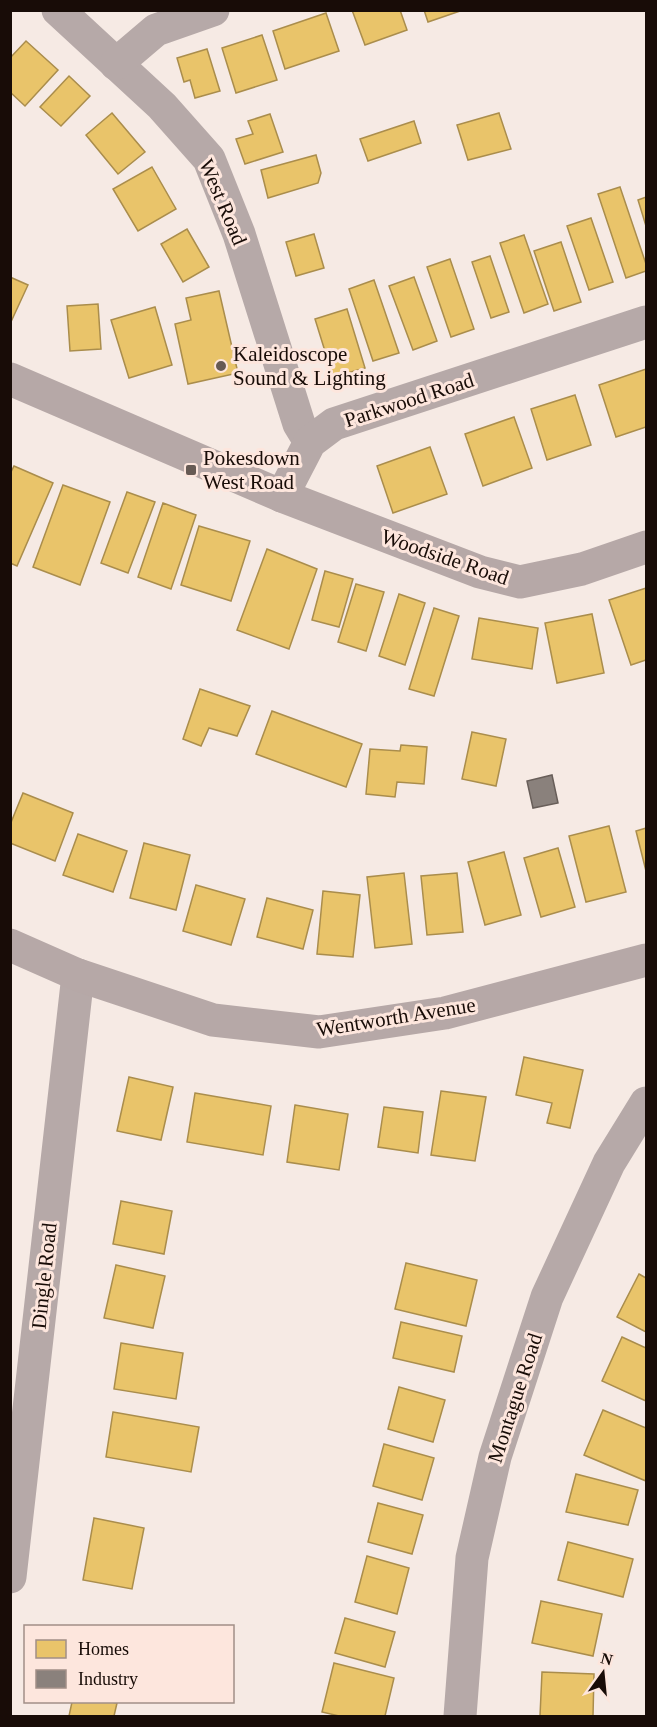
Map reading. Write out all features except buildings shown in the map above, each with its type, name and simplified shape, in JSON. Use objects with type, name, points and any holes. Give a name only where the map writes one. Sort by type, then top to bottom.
[{"type":"main road","points":[[10,379],[282,496]]},
{"type":"main road","name":"Woodside Road","points":[[282,496],[408,546],[480,572],[520,582],[582,569],[646,547]]},
{"type":"main road","name":"Wentworth Avenue","points":[[10,945],[78,975],[213,1020],[319,1032],[445,1013],[646,960]]},
{"type":"street","name":"West Road","points":[[58,10],[162,106],[209,159],[238,234],[299,424],[310,442]]},
{"type":"street","points":[[116,64],[156,30],[213,10]]},
{"type":"street","name":"Parkwood Road","points":[[282,496],[310,442],[334,424],[646,322]]},
{"type":"street","name":"Dingle Road","points":[[10,1577],[78,975]]},
{"type":"street","name":"Montague Road","points":[[460,1716],[472,1558],[495,1457],[548,1297],[609,1163],[646,1103]]},
{"type":"place","name":"Kaleidoscope Sound & Lighting","points":[[221,366]]},
{"type":"place","name":"Pokesdown West Road","points":[[191,470]]}]
